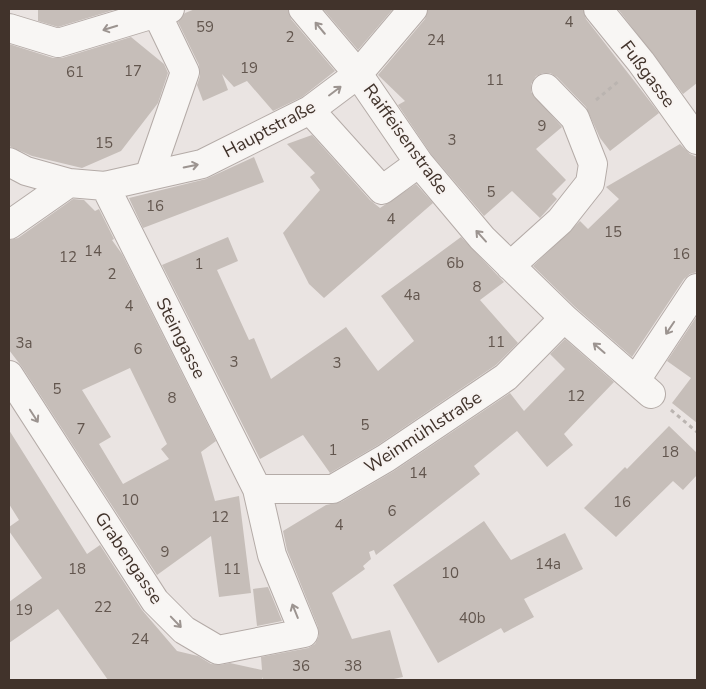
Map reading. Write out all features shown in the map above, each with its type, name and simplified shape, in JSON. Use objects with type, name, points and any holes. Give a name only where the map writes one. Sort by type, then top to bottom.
[{"type":"street","name":"Raiffeisenstraße","points":[[304,9],[358,74],[420,162],[482,238],[564,318],[643,387]]},
{"type":"street","name":"Hauptstraße","points":[[9,162],[26,171],[68,183],[105,186],[202,164],[310,110],[358,74],[412,9]]},
{"type":"street","name":"Fußgasse","points":[[598,9],[641,62],[697,140]]},
{"type":"street","points":[[9,28],[58,43],[164,11],[185,72],[149,176]]},
{"type":"street","points":[[510,266],[560,220],[590,183],[593,164],[575,118],[546,88]]},
{"type":"street","points":[[310,110],[382,190],[420,162]]},
{"type":"street","points":[[9,225],[68,183]]},
{"type":"street","name":"Steingasse","points":[[105,186],[257,489]]},
{"type":"street","points":[[643,387],[697,288]]},
{"type":"street","name":"Weinmühlstraße","points":[[257,489],[333,490],[386,458],[506,377],[564,318]]},
{"type":"street","name":"Grabengasse","points":[[9,375],[155,601],[184,630],[218,650],[304,633],[272,555],[257,489]]},
{"type":"path","points":[[575,118],[641,62]]},
{"type":"path","points":[[643,387],[697,432]]},
{"type":"building","points":[[38,9],[117,9],[58,27],[38,21]]},
{"type":"building","points":[[195,9],[288,9],[291,19],[335,71],[302,97],[273,111],[247,81],[234,87],[222,74],[228,90],[203,101],[197,85],[200,76],[199,65],[178,22],[185,13]]},
{"type":"building","points":[[323,9],[393,9],[358,50]]},
{"type":"building","points":[[428,9],[583,9],[586,19],[659,113],[610,151],[600,138],[586,107],[557,77],[550,73],[536,76],[531,84],[531,92],[562,127],[536,149],[566,180],[552,194],[557,199],[540,218],[512,191],[484,216],[431,154],[398,105],[405,101],[378,75],[425,19]]},
{"type":"building","points":[[618,9],[697,9],[697,83],[683,94]]},
{"type":"building","points":[[131,37],[164,64],[168,73],[158,103],[121,151],[82,168],[32,156],[9,146],[9,44],[53,58],[62,58]]},
{"type":"building","points":[[312,135],[370,200],[380,208],[416,184],[433,203],[324,298],[309,284],[283,233],[320,190],[310,177],[315,173],[287,144]]},
{"type":"building","points":[[680,144],[690,154],[697,157],[697,272],[690,274],[684,279],[632,357],[575,307],[533,266],[580,221],[588,229],[619,199],[606,187]]},
{"type":"building","points":[[254,157],[264,182],[143,228],[129,198],[206,179]]},
{"type":"building","points":[[73,199],[84,200],[95,211],[99,209],[114,239],[112,240],[122,254],[216,441],[201,452],[215,501],[239,496],[251,593],[219,597],[211,536],[157,575],[22,367],[9,350],[9,240],[18,238]],"holes":[[[130,368],[167,444],[161,449],[169,459],[123,484],[99,444],[111,437],[82,390]]]},
{"type":"building","points":[[228,237],[238,261],[217,270],[249,340],[254,338],[271,379],[346,327],[378,371],[414,341],[381,296],[461,237],[504,282],[480,300],[518,343],[496,365],[378,445],[330,473],[303,435],[260,459],[162,265]]},
{"type":"building","points":[[697,316],[697,423],[672,403],[691,378],[667,361]]},
{"type":"building","points":[[565,339],[614,382],[564,434],[573,445],[547,467],[517,431],[474,466],[480,474],[376,555],[374,550],[369,552],[371,559],[363,566],[365,569],[332,593],[352,639],[390,630],[403,677],[389,680],[263,680],[263,677],[262,680],[108,680],[58,609],[9,643],[9,602],[42,578],[9,531],[9,527],[19,520],[9,504],[9,430],[87,554],[100,545],[142,610],[177,651],[198,656],[211,664],[230,663],[262,670],[261,657],[308,648],[315,644],[319,636],[318,627],[287,550],[283,531],[326,505],[341,502],[394,471],[510,393],[524,411],[565,369],[550,354]]},
{"type":"building","points":[[669,426],[697,453],[697,475],[683,490],[673,481],[616,537],[584,508],[625,467],[627,469]]},
{"type":"building","points":[[484,521],[511,560],[565,533],[583,569],[524,599],[534,617],[504,633],[501,628],[438,663],[393,585]]},
{"type":"building","points":[[268,587],[282,621],[257,626],[253,589]]}]
